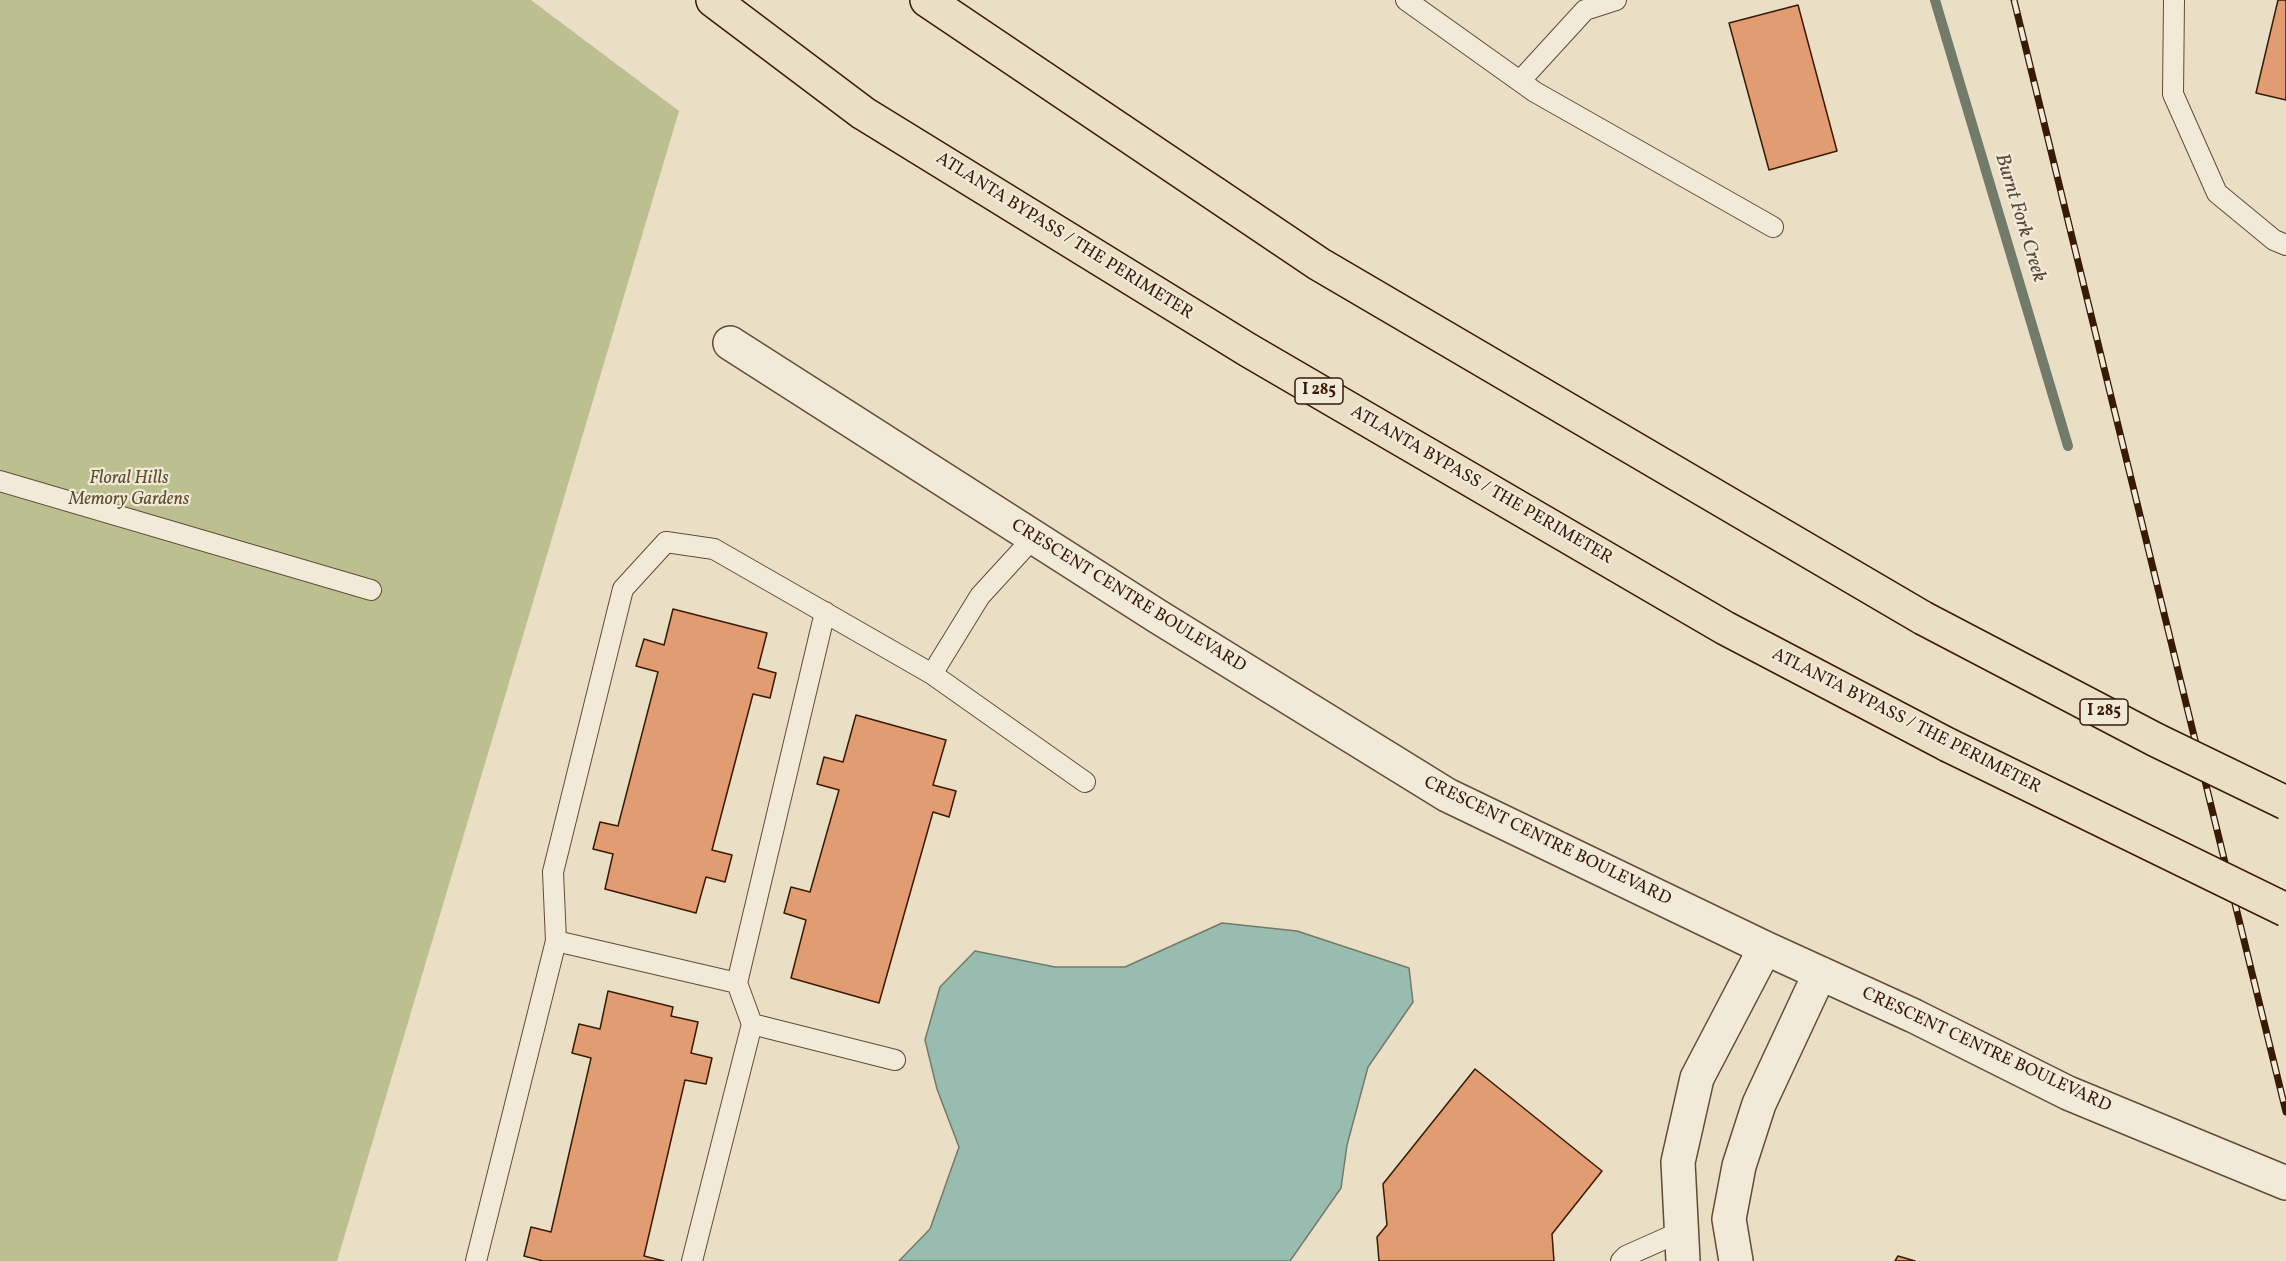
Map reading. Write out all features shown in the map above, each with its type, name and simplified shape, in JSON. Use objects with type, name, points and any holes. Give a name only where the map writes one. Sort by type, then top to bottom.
[{"type":"highway","name":"ATLANTA BYPASS / THE PERIMETER","points":[[713,0],[863,113],[1248,350],[1725,628],[1948,746],[2286,910]]},
{"type":"highway","name":"I 285","points":[[927,0],[1319,264],[1923,618],[2157,740],[2286,802]]},
{"type":"street","name":"CRESCENT CENTRE BOULEVARD","points":[[730,343],[1034,537],[1447,795],[1765,948],[1914,1016],[2068,1093],[2286,1183]]},
{"type":"street","points":[[1682,1246],[1678,1162],[1697,1078],[1765,948]]},
{"type":"street","points":[[1736,1261],[1729,1219],[1739,1166],[1759,1104],[1820,973]]},
{"type":"lane","points":[[1406,0],[1520,81],[1773,227]]},
{"type":"lane","points":[[1520,81],[1585,10],[1616,0]]},
{"type":"lane","points":[[2174,0],[2173,94],[2217,193],[2274,240],[2286,245]]},
{"type":"lane","points":[[0,481],[371,590]]},
{"type":"lane","points":[[932,674],[980,596],[1034,537]]},
{"type":"lane","points":[[476,1261],[556,941],[553,872],[623,589],[666,542],[714,549],[825,612],[932,674],[1085,782]]},
{"type":"lane","points":[[692,1261],[752,1024],[736,983],[825,612]]},
{"type":"lane","points":[[556,941],[736,983]]},
{"type":"lane","points":[[752,1024],[895,1060]]},
{"type":"lane","points":[[1621,1261],[1626,1256],[1682,1246]]},
{"type":"green space","name":"Floral Hills Memory Gardens","points":[[0,0],[531,0],[679,111],[337,1261],[0,1261]]},
{"type":"water","points":[[1222,923],[1297,931],[1409,968],[1413,1002],[1368,1067],[1347,1145],[1341,1188],[1290,1261],[899,1261],[930,1229],[959,1147],[937,1089],[925,1040],[940,987],[975,951],[1055,967],[1125,967]]},
{"type":"building","points":[[2278,0],[2286,0],[2286,100],[2256,93]]},
{"type":"building","points":[[1798,5],[1837,151],[1769,170],[1729,23]]},
{"type":"building","points":[[673,609],[767,633],[758,668],[776,673],[770,698],[753,694],[712,850],[732,855],[725,882],[706,877],[696,913],[605,889],[613,854],[593,849],[600,822],[618,826],[658,672],[636,666],[644,639],[664,645]]},
{"type":"building","points":[[856,715],[946,740],[933,785],[956,791],[949,817],[933,812],[879,1003],[791,978],[806,920],[784,913],[791,887],[810,892],[839,790],[817,784],[824,757],[843,762]]},
{"type":"building","points":[[608,991],[673,1007],[671,1016],[698,1022],[691,1053],[712,1058],[706,1084],[685,1080],[644,1256],[664,1261],[543,1261],[524,1256],[531,1227],[551,1232],[591,1058],[572,1053],[579,1024],[600,1029]]},
{"type":"building","points":[[1475,1069],[1602,1171],[1552,1234],[1554,1261],[1379,1261],[1377,1237],[1387,1225],[1383,1184]]},
{"type":"building","points":[[1898,1256],[1915,1261],[1895,1261]]},
{"type":"waterway","name":"Burnt Fork Creek","points":[[1935,0],[2068,446]]},
{"type":"railway","points":[[2014,0],[2286,1112]]}]
